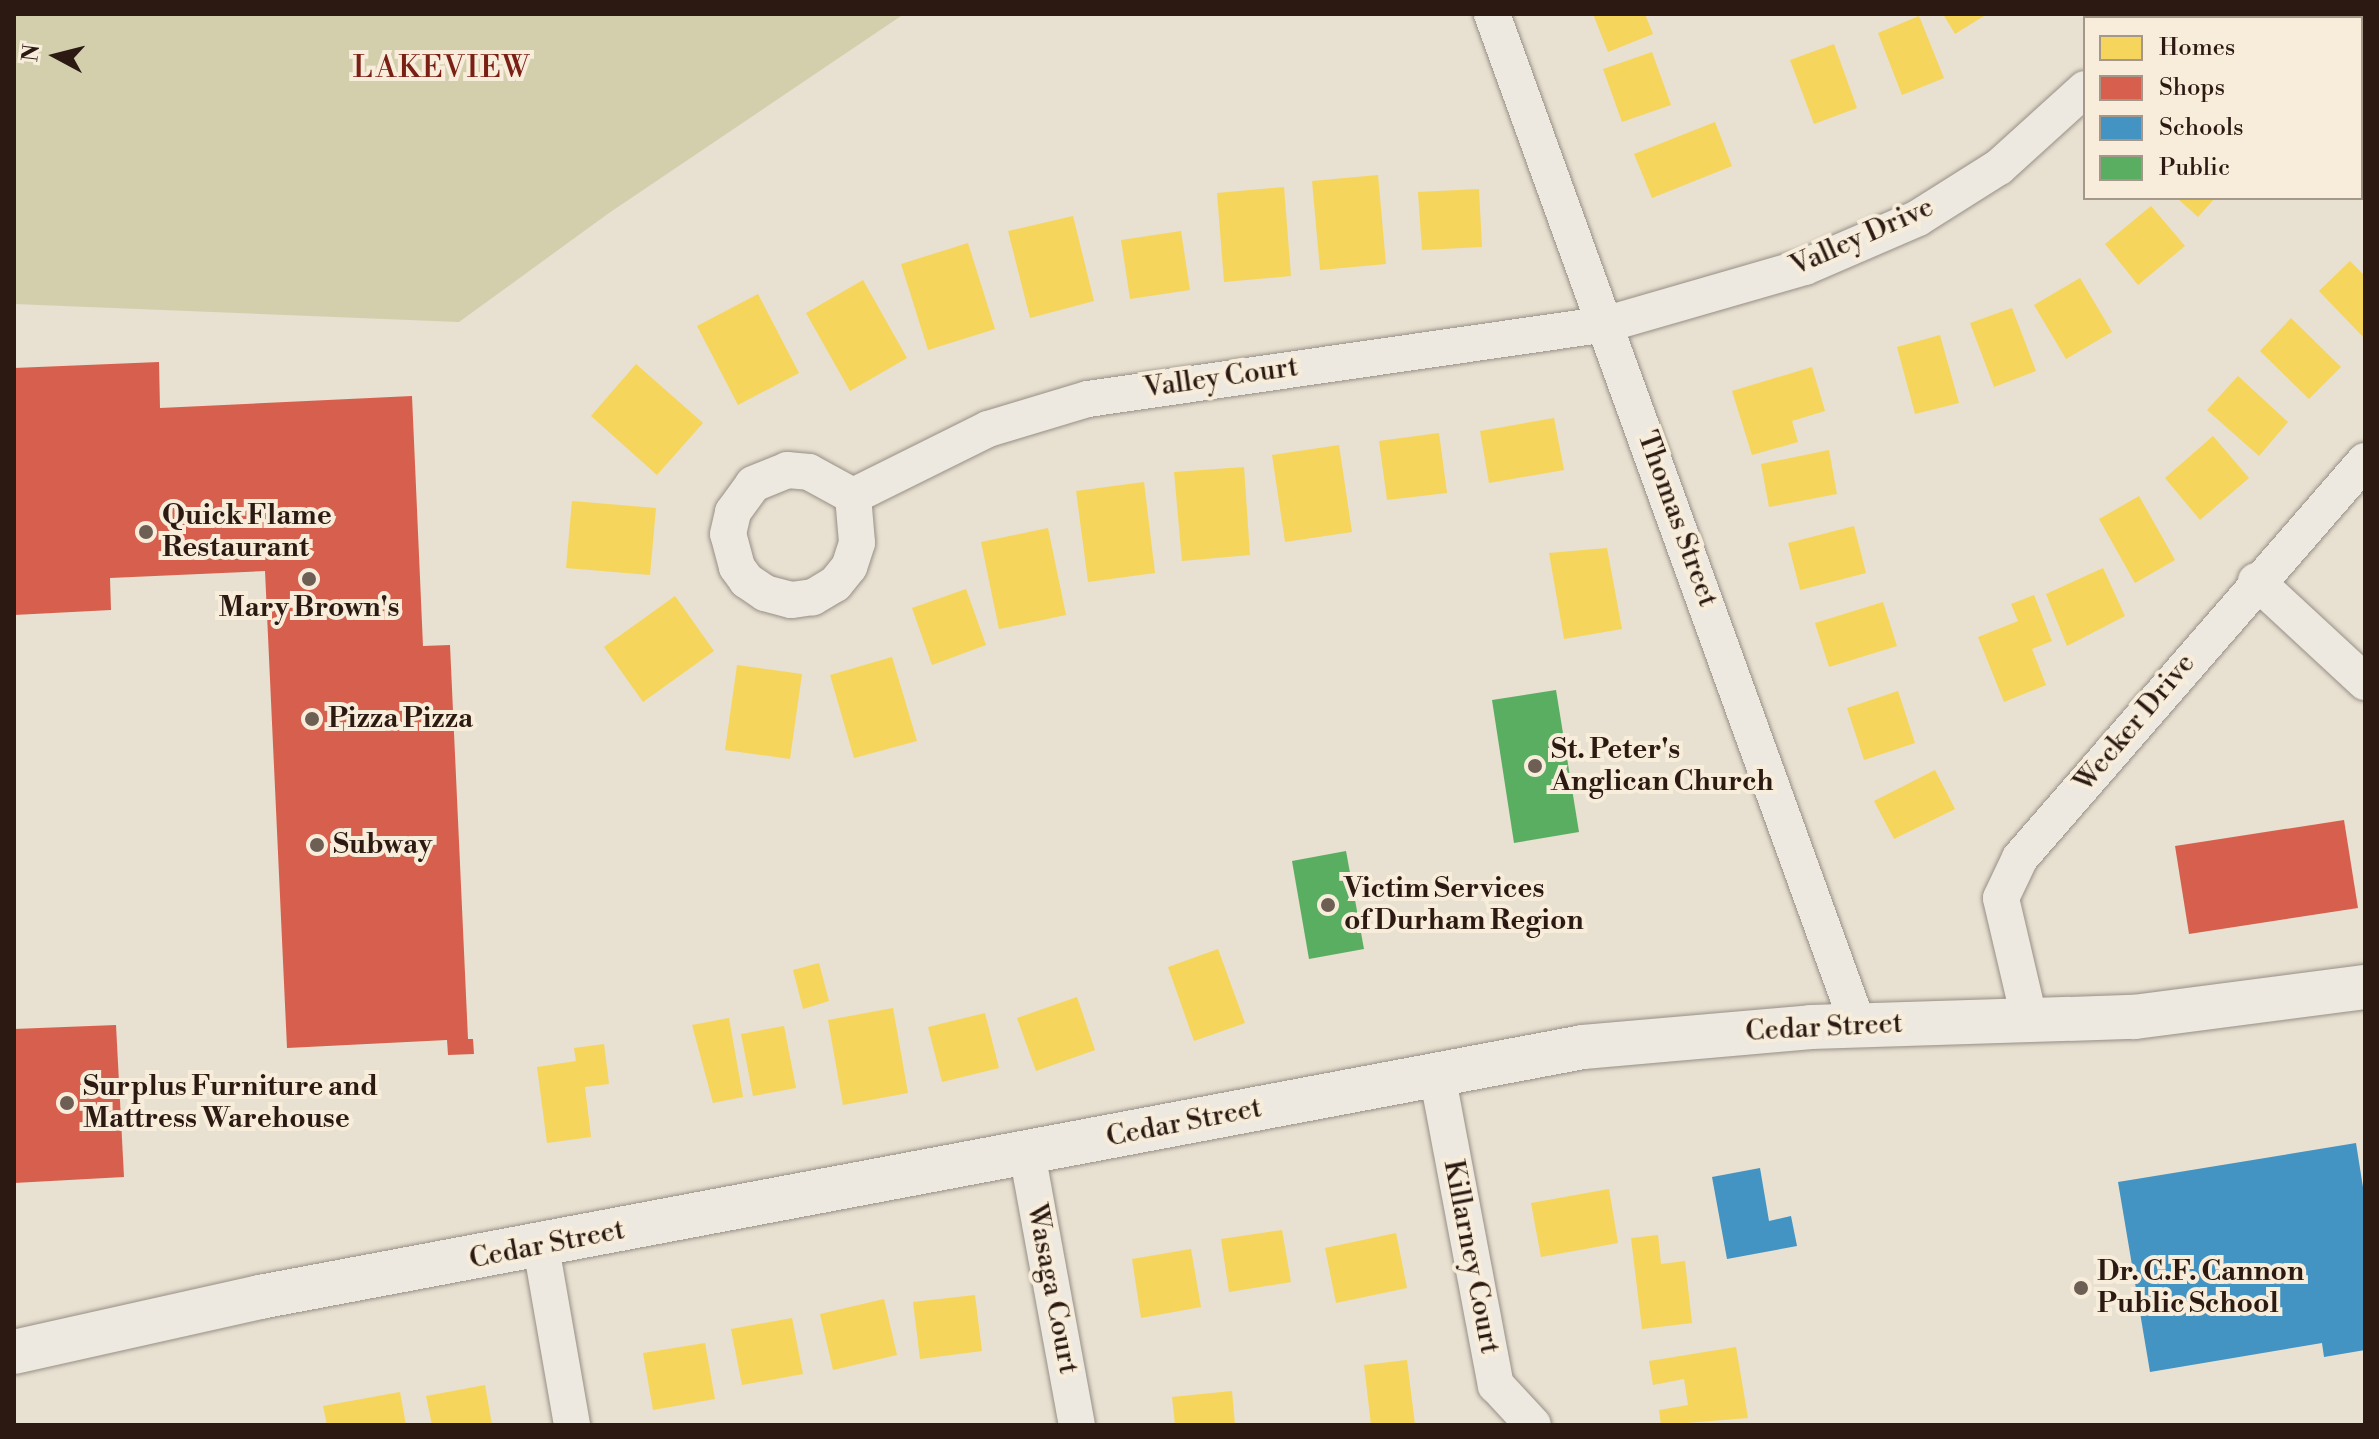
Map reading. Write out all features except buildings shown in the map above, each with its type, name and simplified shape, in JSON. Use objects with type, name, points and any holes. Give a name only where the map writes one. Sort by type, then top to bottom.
[{"type":"street","name":"Thomas Street","points":[[1492,14],[1607,324],[1858,1025]]},
{"type":"street","name":"Valley Drive","points":[[1607,324],[1805,267],[1918,218],[1999,167],[2083,91]]},
{"type":"street","name":"Valley Court","points":[[853,496],[988,429],[1088,399],[1607,324]]},
{"type":"street","name":"Wecker Drive","points":[[2030,1022],[2001,898],[2020,858],[2256,581],[2365,461]]},
{"type":"street","points":[[2256,581],[2365,682]]},
{"type":"street","name":"Cedar Street","points":[[14,1352],[260,1297],[541,1247],[1437,1074],[1664,1037],[1858,1025],[2150,1016],[2365,987]]},
{"type":"street","name":"Killarney Court","points":[[1437,1074],[1496,1385],[1533,1425]]},
{"type":"street","name":"Wasaga Court","points":[[1027,1153],[1077,1425]]},
{"type":"street","points":[[541,1247],[572,1425]]},
{"type":"shaded area","points":[[14,14],[904,14],[609,213],[459,322],[14,304]]},
{"type":"place","name":"Quick Flame Restaurant","points":[[146,532]]},
{"type":"place","name":"Mary Brown's","points":[[309,579]]},
{"type":"place","name":"Pizza Pizza","points":[[312,719]]},
{"type":"place","name":"St. Peter's Anglican Church","points":[[1535,766]]},
{"type":"place","name":"Subway","points":[[317,845]]},
{"type":"place","name":"Victim Services of Durham Region","points":[[1328,905]]},
{"type":"place","name":"Surplus Furniture and Mattress Warehouse","points":[[67,1103]]},
{"type":"place","name":"Dr. C.F. Cannon Public School","points":[[2081,1288]]},
{"type":"district","name":"LAKEVIEW","points":[[442,68]]}]
